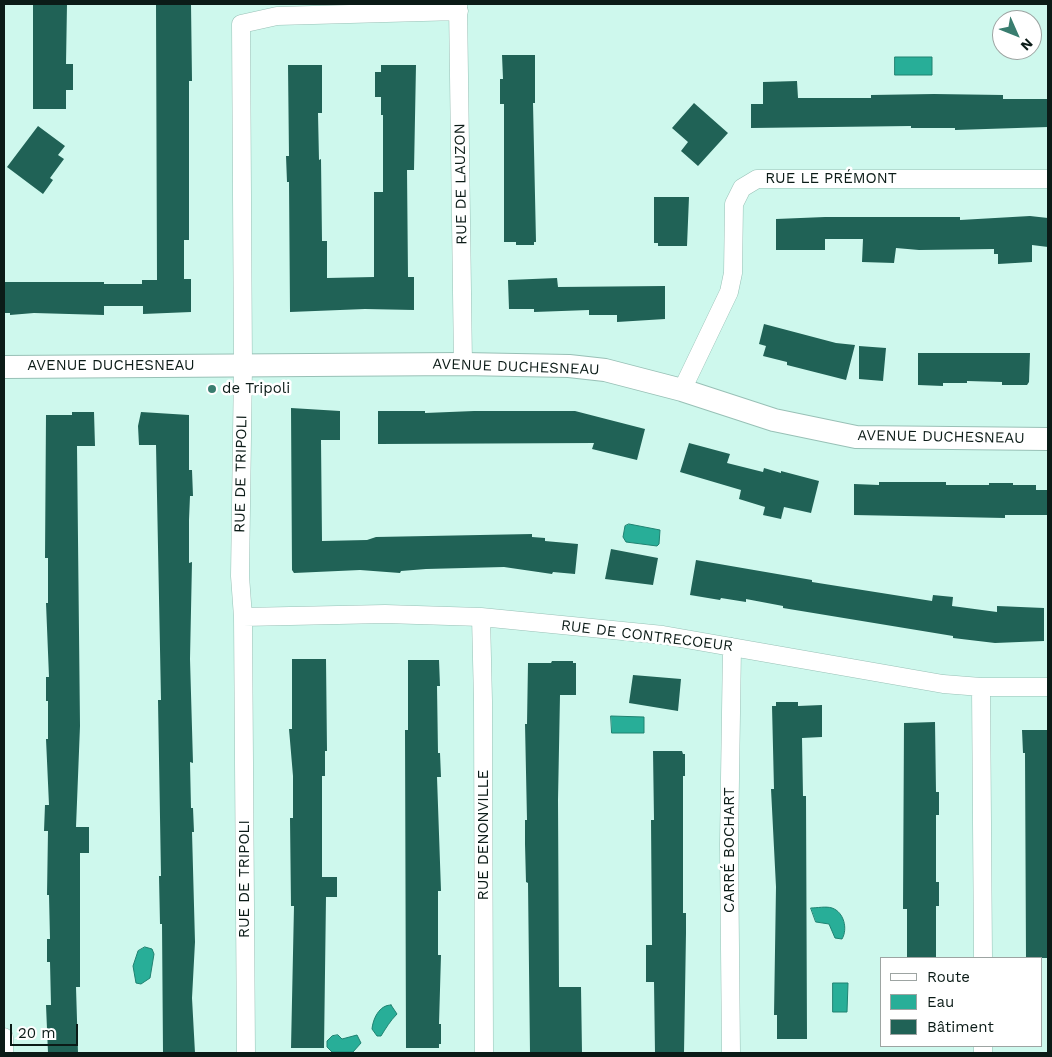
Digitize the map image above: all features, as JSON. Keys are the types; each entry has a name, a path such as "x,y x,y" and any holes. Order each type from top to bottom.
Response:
{"street":[{"name":"RUE DE LAUZON","path":"458,7 464,364"},
{"name":"RUE DE TRIPOLI","path":"246,1053 243,617 240,576 243,366 241,24 277,16 458,7"},
{"name":"RUE LE PRÉMONT","path":"682,390 729,292 733,273 734,204 742,188 757,178 1048,179"},
{"name":"AVENUE DUCHESNEAU","path":"4,367 464,364 569,366 605,370 682,390 774,420 856,437 1048,439"},
{"name":"RUE DE CONTRECOEUR","path":"243,617 385,614 481,617 663,635 943,684 981,687 1048,687"},
{"name":"RUE DENONVILLE","path":"481,617 484,1053"},
{"name":"CARRÉ BOCHART","path":"731,1053 730,844 732,646"},
{"path":"981,687 983,957"},
{"path":"4,1036 4,1053"}],"water":[{"path":"895,57 932,57 932,75 895,75"},
{"path":"629,524 660,530 659,544 657,546 626,542 623,537 625,526"},
{"path":"611,716 644,717 644,733 612,733"},
{"path":"830,907 839,913 845,926 842,939 835,938 829,924 816,922 811,908"},
{"path":"145,947 152,949 154,954 150,978 141,984 136,983 133,966 138,951"},
{"path":"833,983 848,983 847,1012 833,1012"},
{"path":"391,1005 397,1014 381,1036 377,1036 372,1029 375,1017 383,1007"},
{"path":"338,1035 342,1039 357,1035 361,1043 353,1052 332,1052 327,1047 327,1041 332,1036"}],"building":[{"path":"33,4 67,4 66,64 73,64 73,90 66,90 66,109 33,109"},
{"path":"156,4 191,4 192,81 189,81 189,240 184,240 184,279 191,279 191,312 143,314 143,306 104,306 104,315 34,313 10,315 10,313 4,313 4,282 142,284 142,280 157,280"},
{"path":"502,55 535,55 535,103 533,103 536,242 534,242 534,245 516,245 516,242 504,242 504,104 500,104 500,79 503,79"},
{"path":"288,65 322,65 322,113 318,113 319,160 321,159 322,241 327,241 327,278 374,277 374,192 383,192 383,115 381,115 381,97 375,97 375,72 381,72 381,65 416,65 414,170 407,170 408,277 414,277 414,310 365,309 290,312 289,182 287,182 286,156 289,156"},
{"path":"797,81 798,98 871,98 871,95 934,94 1003,95 1003,99 1048,99 1048,127 955,130 955,128 911,128 911,126 751,128 751,104 763,104 763,82"},
{"path":"694,103 728,133 698,166 681,151 688,142 672,128"},
{"path":"38,126 65,146 58,155 64,159 50,178 53,180 43,194 7,167"},
{"path":"654,197 689,197 687,246 658,246 658,243 654,243"},
{"path":"1030,216 1048,218 1048,247 1032,245 1032,262 998,264 998,254 994,254 994,249 919,250 896,248 894,263 862,262 863,239 825,239 825,250 776,250 776,219 960,217 960,220"},
{"path":"557,278 558,287 665,286 665,319 617,322 617,315 589,315 589,310 534,312 534,309 509,309 508,280"},
{"path":"764,324 836,343 855,345 846,380 787,365 787,362 763,356 766,346 759,344"},
{"path":"859,346 886,348 883,381 859,379"},
{"path":"918,353 1030,353 1029,382 1027,385 1002,385 1002,382 967,381 967,383 943,383 943,386 918,385"},
{"path":"291,408 340,411 340,440 321,440 322,541 367,540 376,537 532,534 532,537 545,538 545,541 578,544 575,574 553,572 552,574 504,567 426,569 401,571 400,573 360,570 294,573 292,570"},
{"path":"378,411 425,411 425,413 575,411 645,429 637,460 592,449 594,443 378,444"},
{"path":"72,412 94,412 95,446 77,446 80,726 76,827 89,827 89,853 80,853 80,987 76,987 78,1053 48,1053 46,1005 51,1005 50,962 47,962 47,939 50,939 49,895 47,895 48,831 44,831 45,805 49,805 46,739 48,739 48,701 46,701 46,677 49,677 46,603 48,603 48,558 45,558 46,415 72,415"},
{"path":"141,412 189,415 189,470 192,470 193,496 190,496 189,563 192,562 190,659 193,763 190,762 191,808 193,808 194,832 192,832 195,942 192,998 195,1053 163,1053 158,700 161,700 156,445 139,445 138,426"},
{"path":"689,443 730,454 727,463 763,472 764,468 781,473 781,471 819,481 811,513 784,507 781,519 763,515 765,507 739,499 741,490 680,472"},
{"path":"879,482 946,482 946,485 1013,483 1013,485 1036,485 1036,490 1048,490 1048,515 1005,515 1005,518 854,515 854,484 879,485"},
{"path":"611,549 658,558 653,585 605,579"},
{"path":"696,560 812,580 812,582 932,601 933,595 953,597 952,606 997,612 997,606 1044,608 1044,641 995,643 953,638 953,636 783,608 783,606 746,599 746,602 690,595"},
{"path":"292,659 326,659 327,751 325,751 325,776 322,776 322,877 337,877 337,897 326,897 324,1048 291,1048 294,906 291,906 290,818 293,818 293,776 289,729 292,729"},
{"path":"408,660 439,660 440,686 437,686 438,753 440,753 441,777 437,777 441,891 438,891 438,955 441,955 439,1024 441,1024 441,1044 439,1044 439,1048 406,1048 405,730 408,730"},
{"path":"552,661 573,661 573,663 576,663 576,695 560,695 558,800 559,987 581,987 582,1053 530,1053 528,883 526,882 525,844 525,820 527,820 525,724 527,724 528,663 551,663"},
{"path":"633,675 681,679 678,711 629,703"},
{"path":"776,702 798,702 798,706 822,705 822,737 802,738 803,796 806,796 807,1039 777,1039 777,1015 774,1015 776,887 771,789 774,789 772,706 776,706"},
{"path":"935,722 936,792 939,792 939,815 936,815 936,882 939,882 939,906 936,906 936,957 907,957 907,909 903,909 904,723"},
{"path":"1022,730 1048,730 1048,958 1026,957 1025,753 1023,753"},
{"path":"653,751 682,751 685,754 685,776 683,776 683,913 686,913 684,1053 655,1053 654,982 646,982 646,945 652,945 651,820 654,820"}],"place":[{"name":"de Tripoli","path":"212,389"}]}
